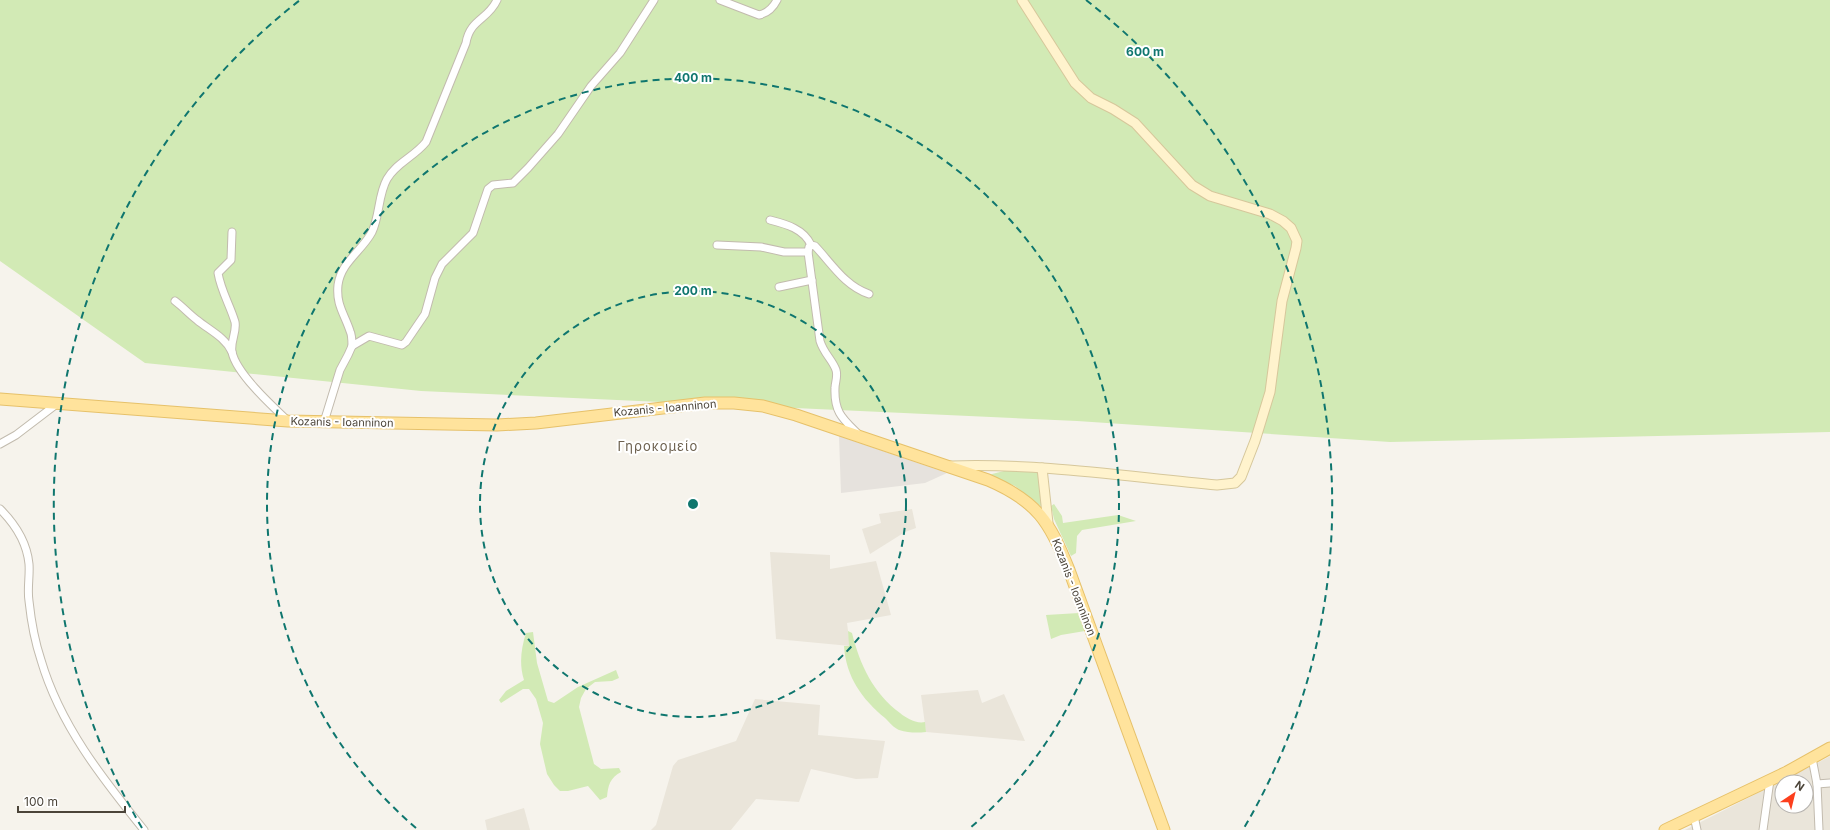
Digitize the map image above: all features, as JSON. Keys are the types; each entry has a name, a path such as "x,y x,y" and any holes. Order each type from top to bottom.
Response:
{"main road":[{"name":"Kozanis - Ioanninon","path":"0,399 59,402 288,421 497,425 536,423 588,415 720,402 753,405 780,410 988,480 1012,491 1029,503 1048,523 1056,538 1164,830"},
{"path":"1664,830 1770,780 1830,748"}],"street":[{"path":"324,422 340,370 352,346 351,332 340,310 338,301 338,285 341,272 365,244 372,232 376,222 383,187 387,179 395,168 419,151 426,142 466,44 468,33 475,22 490,12 497,0"},
{"path":"352,346 369,336 402,345 406,342 425,314 435,278 442,264 473,233 488,190 493,185 513,183 558,134 591,86 620,53 654,0"},
{"path":"720,0 759,15 766,13 774,6 777,0"},
{"path":"945,466 983,465 1042,468 1218,485 1232,484 1238,481 1257,435 1270,392 1282,301 1296,248 1297,241 1291,228 1283,221 1270,214 1223,200 1201,191 1192,184 1135,123 1083,92 1075,83 1022,0"},
{"path":"770,220 792,227 806,236 809,248 820,341 825,354 832,361 837,374 835,387 836,408 862,438"},
{"path":"232,232 231,260 218,273 220,287 236,328 233,338 232,352"},
{"path":"717,244 761,247 784,252 815,246 833,268 848,282 860,291 869,294"},
{"path":"779,287 812,280"},
{"path":"175,301 225,340 237,363 252,385 288,421"},
{"path":"0,444 16,435 59,402"},
{"path":"1042,468 1048,523"},
{"path":"0,509 20,535 25,550 28,563 29,600 40,659 56,699 81,746 117,797 144,830"},
{"path":"1812,758 1817,784 1819,830"},
{"path":"1763,830 1770,780"},
{"path":"1817,784 1830,783"},
{"path":"1694,816 1697,830"}],"shaded area":[{"path":"839,436 947,473 925,483 841,493"},
{"path":"912,509 916,528 905,532 870,554 862,529 881,523 879,514"},
{"path":"770,552 830,555 830,569 876,561 891,615 847,623 850,646 776,639"},
{"path":"978,690 982,703 1004,694 1025,741 926,732 921,695"},
{"path":"755,699 820,705 818,735 885,741 878,778 856,779 811,769 799,802 756,799 731,830 651,830 656,825 673,766 678,760 736,741"},
{"path":"1830,756 1830,830 1685,830 1774,785 1774,814 1814,814 1814,774 1795,774"},
{"path":"524,808 530,830 487,830 485,820"}],"green space":[{"path":"0,0 1830,0 1830,432 1390,442 1077,421 421,391 145,363 0,261"},
{"path":"1012,469 1039,471 1042,507 1015,486 988,475"},
{"path":"1054,504 1062,516 1063,523 1118,515 1136,521 1082,530 1077,536 1076,553 1071,556 1054,519 1051,506"},
{"path":"1079,613 1085,631 1061,635 1051,639 1046,615"},
{"path":"848,631 852,633 859,656 869,678 882,697 908,719 925,722 926,732 916,733 897,729 862,695 852,677 845,657 844,646 849,646"},
{"path":"533,632 537,663 548,701 554,703 578,687 616,670 619,678 612,681 595,682 586,689 581,698 579,707 594,764 601,769 619,768 621,772 610,782 607,797 600,800 588,786 568,791 560,791 554,785 547,774 540,744 543,723 536,699 529,689 523,689 501,703 499,700 506,691 524,680 521,662 523,645 526,633"}],"district":[{"name":"Γηροκομείο","path":"658,446"}]}
